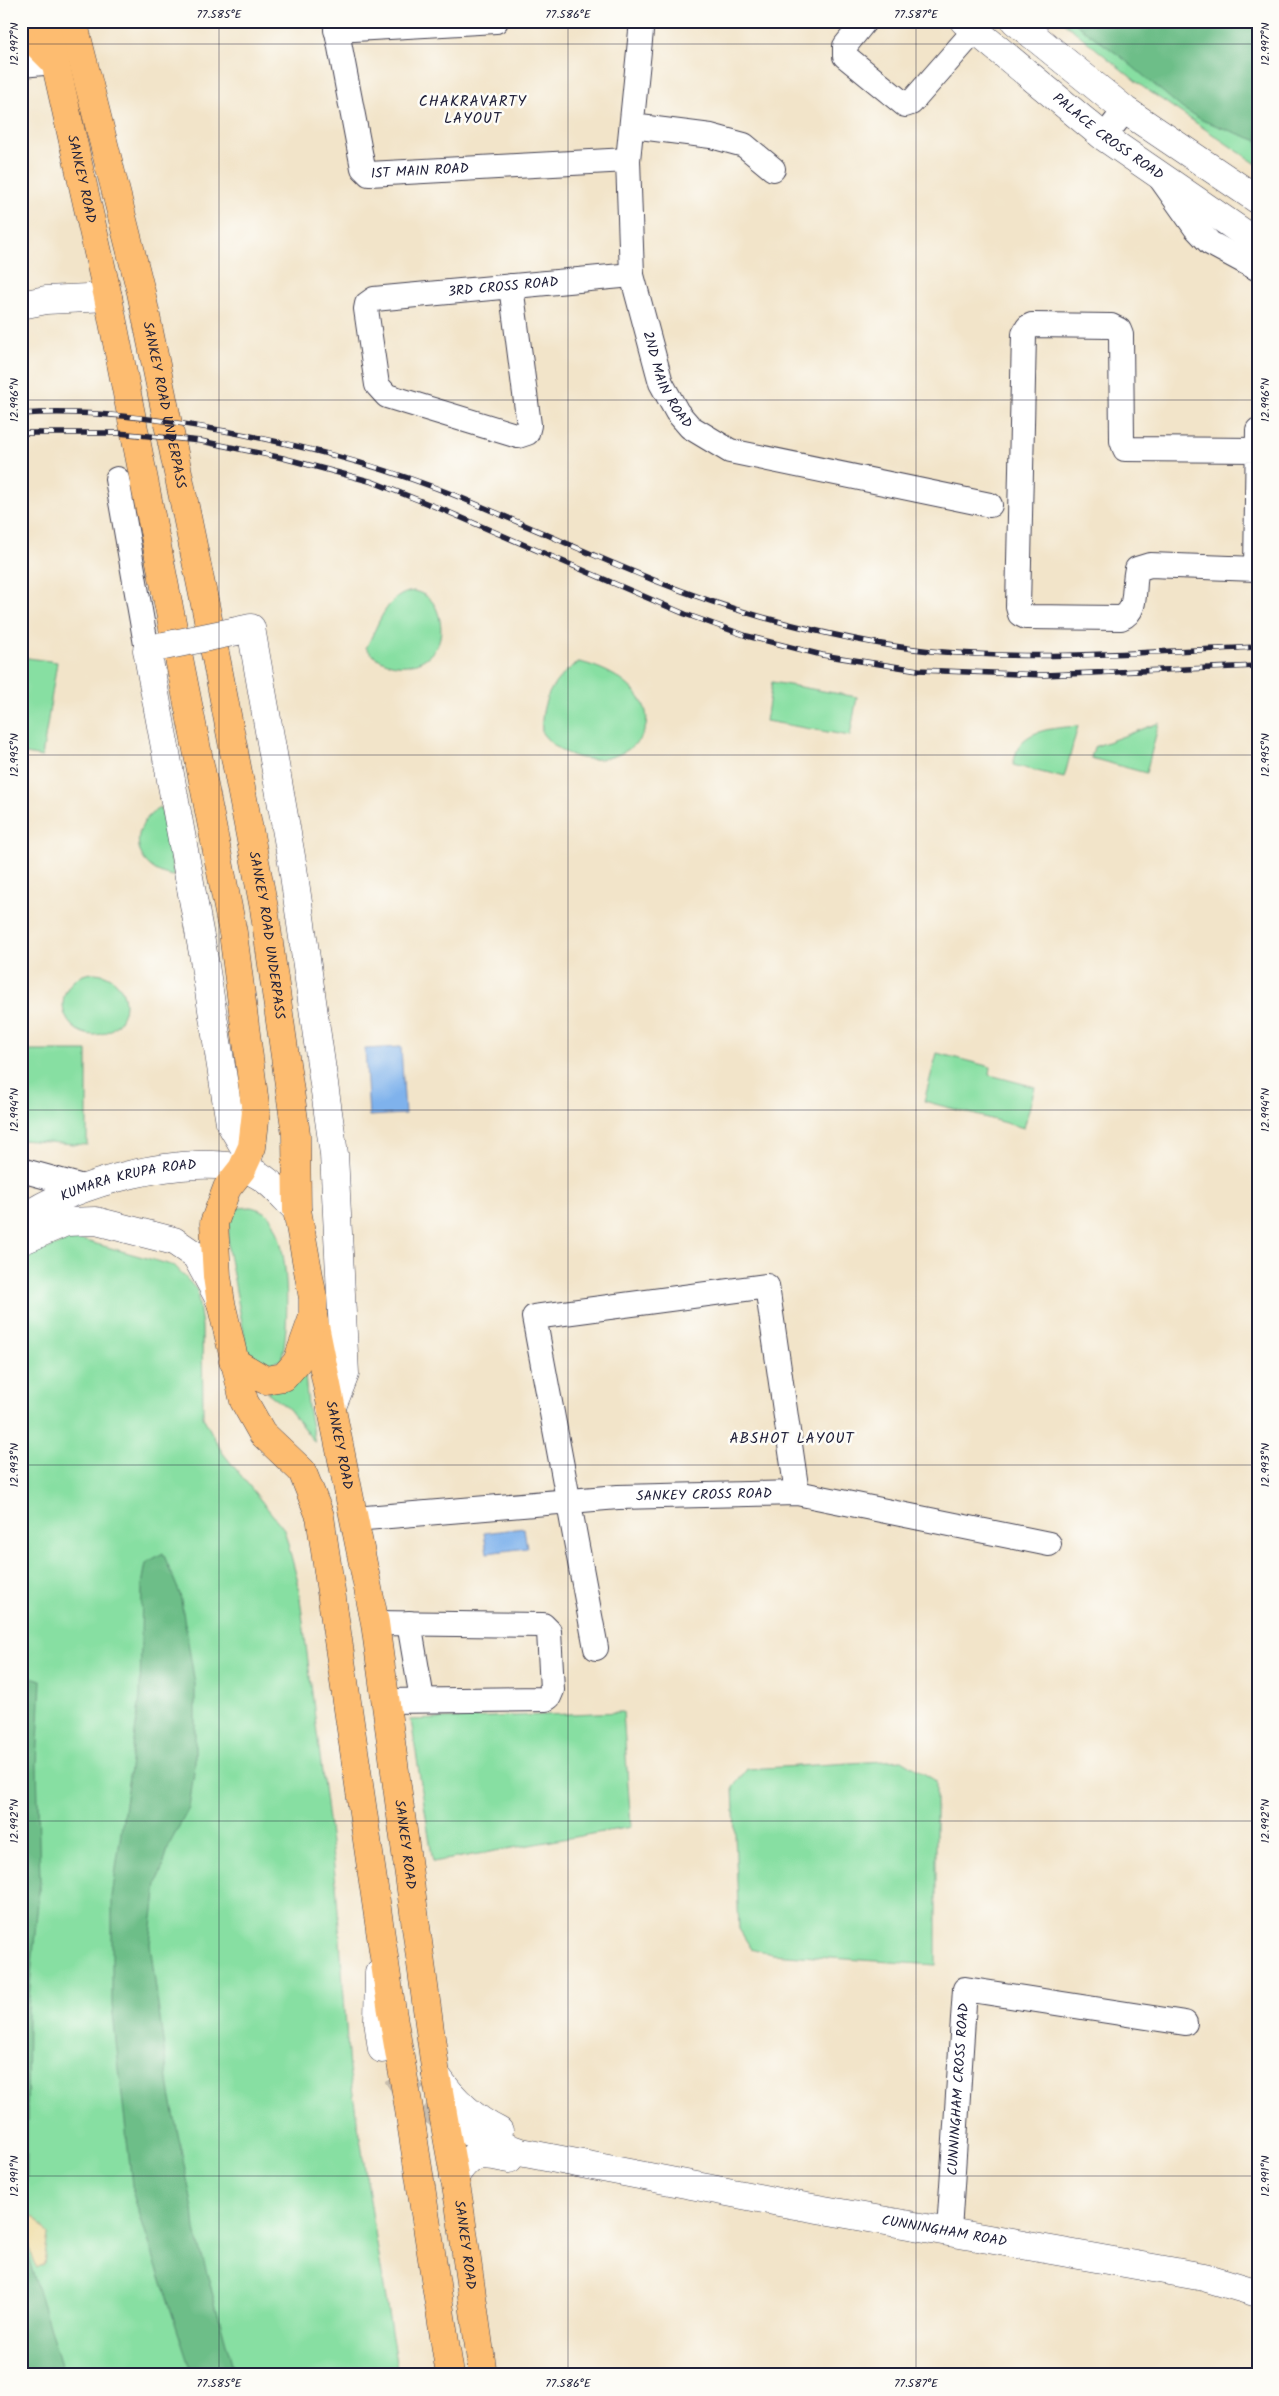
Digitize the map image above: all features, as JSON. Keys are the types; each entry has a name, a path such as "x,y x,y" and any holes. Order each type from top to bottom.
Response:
{"main road":[{"path":"22,21 24,31 54,62"},
{"name":"SANKEY ROAD","path":"46,21 108,297"},
{"name":"SANKEY ROAD UNDERPASS","path":"78,27 141,292 217,663 265,918 296,1134 297,1210"},
{"path":"108,297 233,933 256,1112 252,1147 245,1162 227,1188 214,1223 217,1276 221,1303 233,1361 244,1401 262,1433 302,1471 320,1516 382,1946 450,2375"},
{"name":"SANKEY ROAD","path":"297,1210 313,1298 313,1316 375,1624 436,2075 454,2178 483,2375"},
{"name":"SANKEY ROAD","path":"233,1361 265,1380 284,1376 297,1362 313,1316"}],"street":[{"path":"335,26 496,21"},
{"name":"2ND MAIN ROAD","path":"642,21 628,160 632,275 661,383 677,412 690,426 708,440 730,451 990,505"},
{"path":"865,21 845,46 845,56 905,105 911,103 970,26"},
{"path":"1015,21 1125,110 1258,200"},
{"name":"1ST MAIN ROAD","path":"335,26 363,168 369,174 628,160"},
{"name":"PALACE CROSS ROAD","path":"970,26 1104,137 1258,243"},
{"path":"21,65 54,62"},
{"path":"1104,137 1125,110"},
{"path":"632,126 710,136 744,146 773,169"},
{"path":"1155,172 1195,227 1210,243 1258,269"},
{"name":"3RD CROSS ROAD","path":"511,286 529,425 529,430 524,435 518,436 387,396 380,391 377,385 366,309 367,304 374,299 511,286 632,275"},
{"path":"21,304 46,300 108,297"},
{"path":"1258,430 1258,450 1256,569 1142,566 1137,569 1135,575 1130,612 1121,618 1026,617 1020,614 1018,607 1024,334 1028,327 1032,325 1110,326 1118,330 1121,335 1122,441 1125,449 1258,450"},
{"path":"117,479 156,648 230,1123 245,1162 297,1210"},
{"path":"156,648 251,628 293,868 334,1154 345,1374 332,1409"},
{"name":"KUMARA KRUPA ROAD","path":"21,1220 53,1200 129,1174 194,1165 245,1162"},
{"path":"21,1170 87,1188"},
{"path":"21,1241 66,1222 96,1221 174,1241 196,1256 221,1303"},
{"path":"596,1648 534,1316 767,1286 797,1493"},
{"name":"SANKEY CROSS ROAD","path":"354,1519 568,1501 797,1493 1049,1544"},
{"path":"375,1624 543,1625 549,1631 552,1690 549,1697 386,1701"},
{"path":"409,1624 422,1699"},
{"path":"382,1946 378,2021 382,2049"},
{"name":"CUNNINGHAM CROSS ROAD","path":"949,2231 965,1989 1185,2023"},
{"path":"436,2075 446,2090 474,2115 510,2136 531,2143 622,2162 678,2181"},
{"name":"CUNNINGHAM ROAD","path":"465,2130 480,2138 520,2152 784,2203 1204,2277 1258,2293"},
{"path":"454,2178 468,2160 482,2154 620,2180 678,2181"}],"green space":[{"path":"1062,21 1258,21 1258,165 1143,87"},
{"path":"1072,21 1258,21 1258,141 1204,121 1183,109 1120,56"},
{"path":"414,591 427,597 437,611 441,632 437,646 429,656 418,662 405,665 391,664 378,658 366,648 384,612 396,598 404,593"},
{"path":"21,657 57,662 42,757 21,753"},
{"path":"580,662 602,669 621,680 633,690 645,709 646,726 638,741 623,752 604,759 583,758 561,750 542,733 543,711 550,692 562,675"},
{"path":"772,682 857,697 850,736 766,721"},
{"path":"1159,723 1146,773 1091,758 1094,747"},
{"path":"1078,726 1064,778 1013,765 1019,746 1024,740 1038,732 1054,728"},
{"path":"161,807 174,876 160,872 150,866 143,857 139,847 139,836 142,826"},
{"path":"94,973 111,978 116,982 120,987 125,1004 120,1021 116,1026 111,1030 94,1035 77,1030 72,1026 68,1021 63,1004 68,987 72,982 77,978"},
{"path":"21,1051 87,1051 87,1145 21,1140"},
{"path":"937,1053 991,1067 990,1075 1035,1087 1024,1128 924,1101"},
{"path":"251,1207 265,1212 274,1223 280,1239 284,1260 287,1306 284,1346 281,1360 265,1365 251,1358 246,1344 228,1248 229,1222 238,1208"},
{"path":"75,1238 175,1266 197,1290 202,1326 203,1417 222,1452 284,1529 298,1582 336,1883 349,2069 398,2375 21,2375 21,1262 33,1254"},
{"path":"305,1375 308,1407 315,1443 289,1409 267,1392 291,1385"},
{"path":"163,1553 180,1594 195,1684 195,1765 189,1808 170,1843 157,1884 150,1944 170,2094 193,2209 195,2230 235,2375 192,2375 133,2194 112,2005 112,1897 140,1697 142,1585 146,1563"},
{"path":"21,1674 41,1680 37,1765 40,1880 28,2009 26,2250 64,2375 21,2375"},
{"path":"623,1712 631,1827 433,1862 411,1720"},
{"path":"902,1760 936,1781 936,1965 771,1954 751,1948 739,1929 733,1787 747,1769"}],"sand":[{"path":"30,2215 35,2218 48,2234 44,2264 37,2268 30,2249"}],"water":[{"path":"401,1047 405,1114 369,1116 365,1049"},
{"path":"524,1528 527,1548 487,1553 484,1533"}],"tunnel":[{"path":"397,2075 417,2098 433,2111 459,2127"}],"railway":[{"path":"21,414 98,414 149,419 255,437 314,450 373,466 459,497 684,592 762,617 867,642 931,651 1013,655 1094,655 1258,647"},
{"path":"21,433 118,433 201,441 283,458 373,482 446,511 685,614 747,636 822,655 918,670 1044,675 1258,666"}],"district":[{"name":"CHAKRAVARTY LAYOUT","path":"473,110"},
{"name":"ABSHOT LAYOUT","path":"792,1439"}]}
